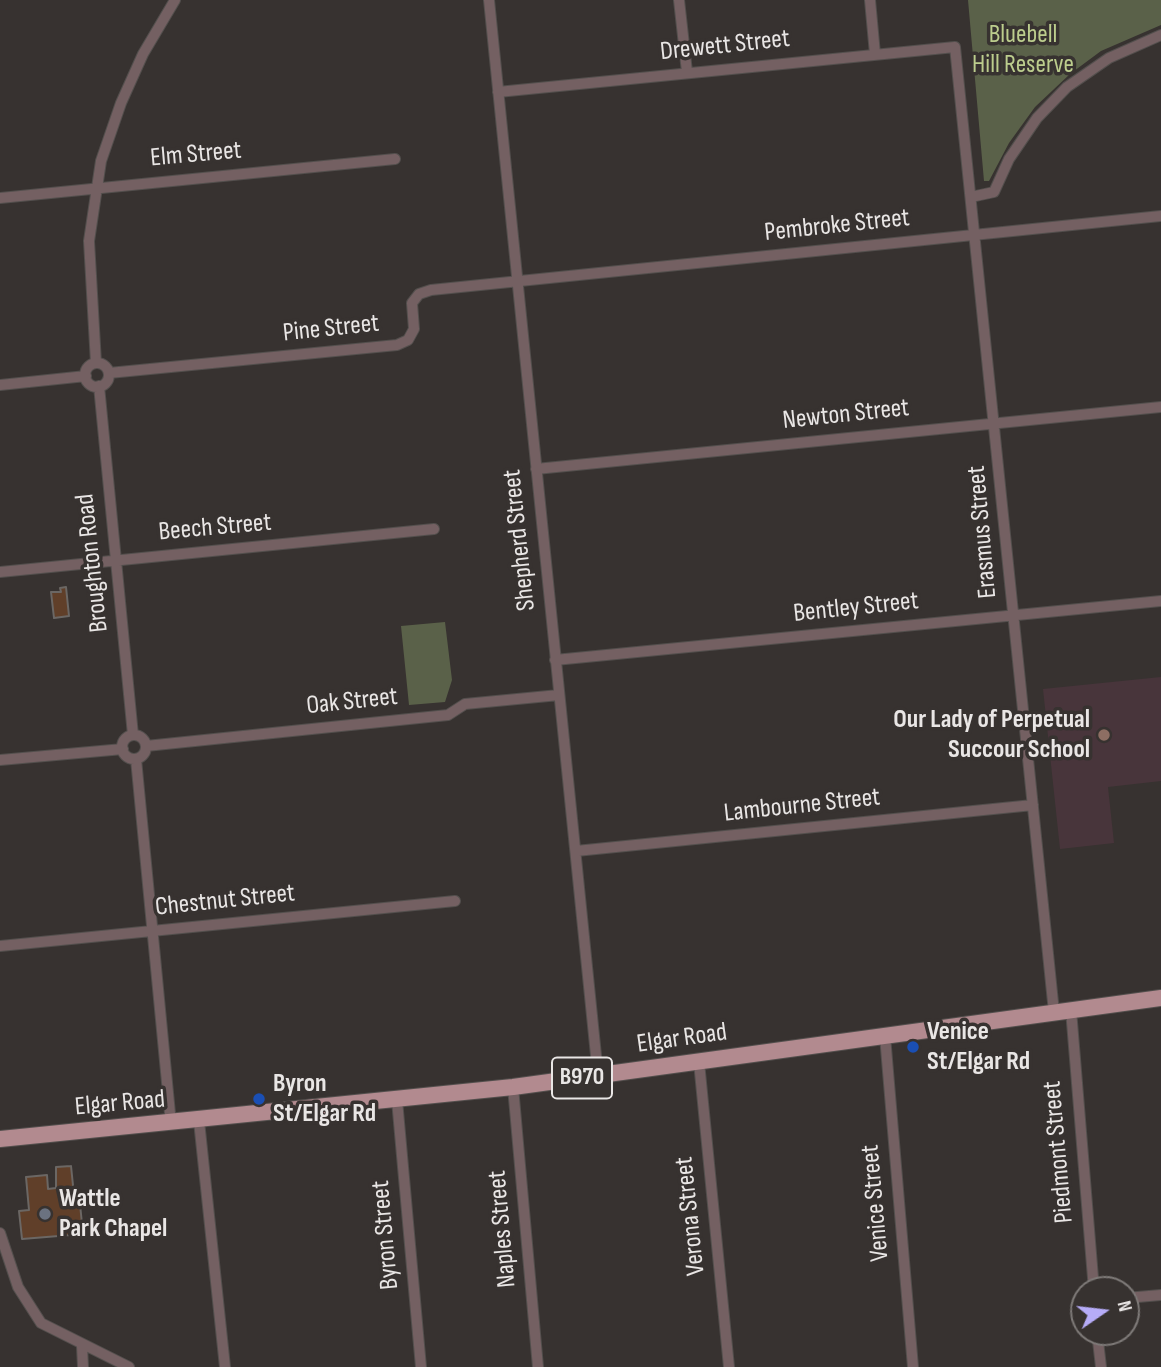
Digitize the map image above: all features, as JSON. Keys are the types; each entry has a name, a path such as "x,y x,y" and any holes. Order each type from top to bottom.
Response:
{"main road":[{"name":"Elgar Road","path":"0,1139 171,1124 513,1087 1161,998"}],"street":[{"path":"96,363 89,240 101,161 121,103 143,54 175,0"},
{"name":"Shepherd Street","path":"489,0 598,1075"},
{"path":"679,0 687,72"},
{"path":"870,0 875,54"},
{"path":"971,197 994,192 1009,159 1037,118 1067,87 1109,58 1161,35"},
{"name":"Drewett Street","path":"498,92 956,47"},
{"name":"Erasmus Street","path":"956,47 1033,805 1063,1011"},
{"name":"Elm Street","path":"0,198 396,159"},
{"name":"Pembroke Street","path":"517,282 1161,216"},
{"name":"Pine Street","path":"109,373 397,345 408,340 414,329 412,303 419,294 431,290 517,282"},
{"path":"96,363 104,365 109,373 106,384 99,386 92,385 86,376 89,366 96,363"},
{"path":"0,385 86,376"},
{"name":"Broughton Road","path":"99,386 133,735"},
{"name":"Newton Street","path":"536,470 1161,407"},
{"name":"Beech Street","path":"0,572 434,529"},
{"name":"Bentley Street","path":"555,660 1161,601"},
{"name":"Oak Street","path":"146,746 447,715 466,704 559,695"},
{"path":"133,735 141,737 146,746 142,756 136,759 125,755 123,748 124,741 133,735"},
{"path":"0,760 123,748"},
{"path":"136,759 171,1124"},
{"name":"Lambourne Street","path":"576,851 1033,805"},
{"name":"Chestnut Street","path":"0,946 455,901"},
{"name":"Piedmont Street","path":"1063,1011 1092,1276"},
{"name":"Venice Street","path":"884,1036 913,1367"},
{"name":"Verona Street","path":"699,1062 729,1367"},
{"name":"Naples Street","path":"513,1087 538,1367"},
{"name":"Byron Street","path":"397,1100 421,1367"},
{"path":"199,1121 225,1367"},
{"path":"0,1233 13,1276 29,1308 49,1329 129,1367"},
{"path":"1140,1297 1161,1295"},
{"path":"82,1346 83,1367"},
{"path":"1099,1346 1101,1367"}],"shaded area":[{"name":"Our Lady of Perpetual Succour School","path":"1161,677 1161,781 1108,787 1114,843 1060,849 1043,689"}],"green space":[{"name":"Bluebell Hill Reserve","path":"968,0 1161,0 1161,25 1101,51 1070,74 1035,107 1009,143 989,181 984,181"},
{"path":"445,622 452,680 445,702 409,705 401,626"}],"building":[{"path":"66,587 69,616 54,618 51,592 61,592 60,588"},
{"name":"Wattle Park Chapel","path":"71,1166 74,1195 79,1194 83,1234 22,1239 19,1211 29,1210 26,1177 47,1175 48,1189 56,1188 56,1167"}],"place":[{"name":"Our Lady of Perpetual Succour School","path":"1104,735"},
{"name":"Venice St/Elgar Rd","path":"913,1047"},
{"name":"Byron St/Elgar Rd","path":"259,1099"},
{"name":"Wattle Park Chapel","path":"45,1214"}]}
